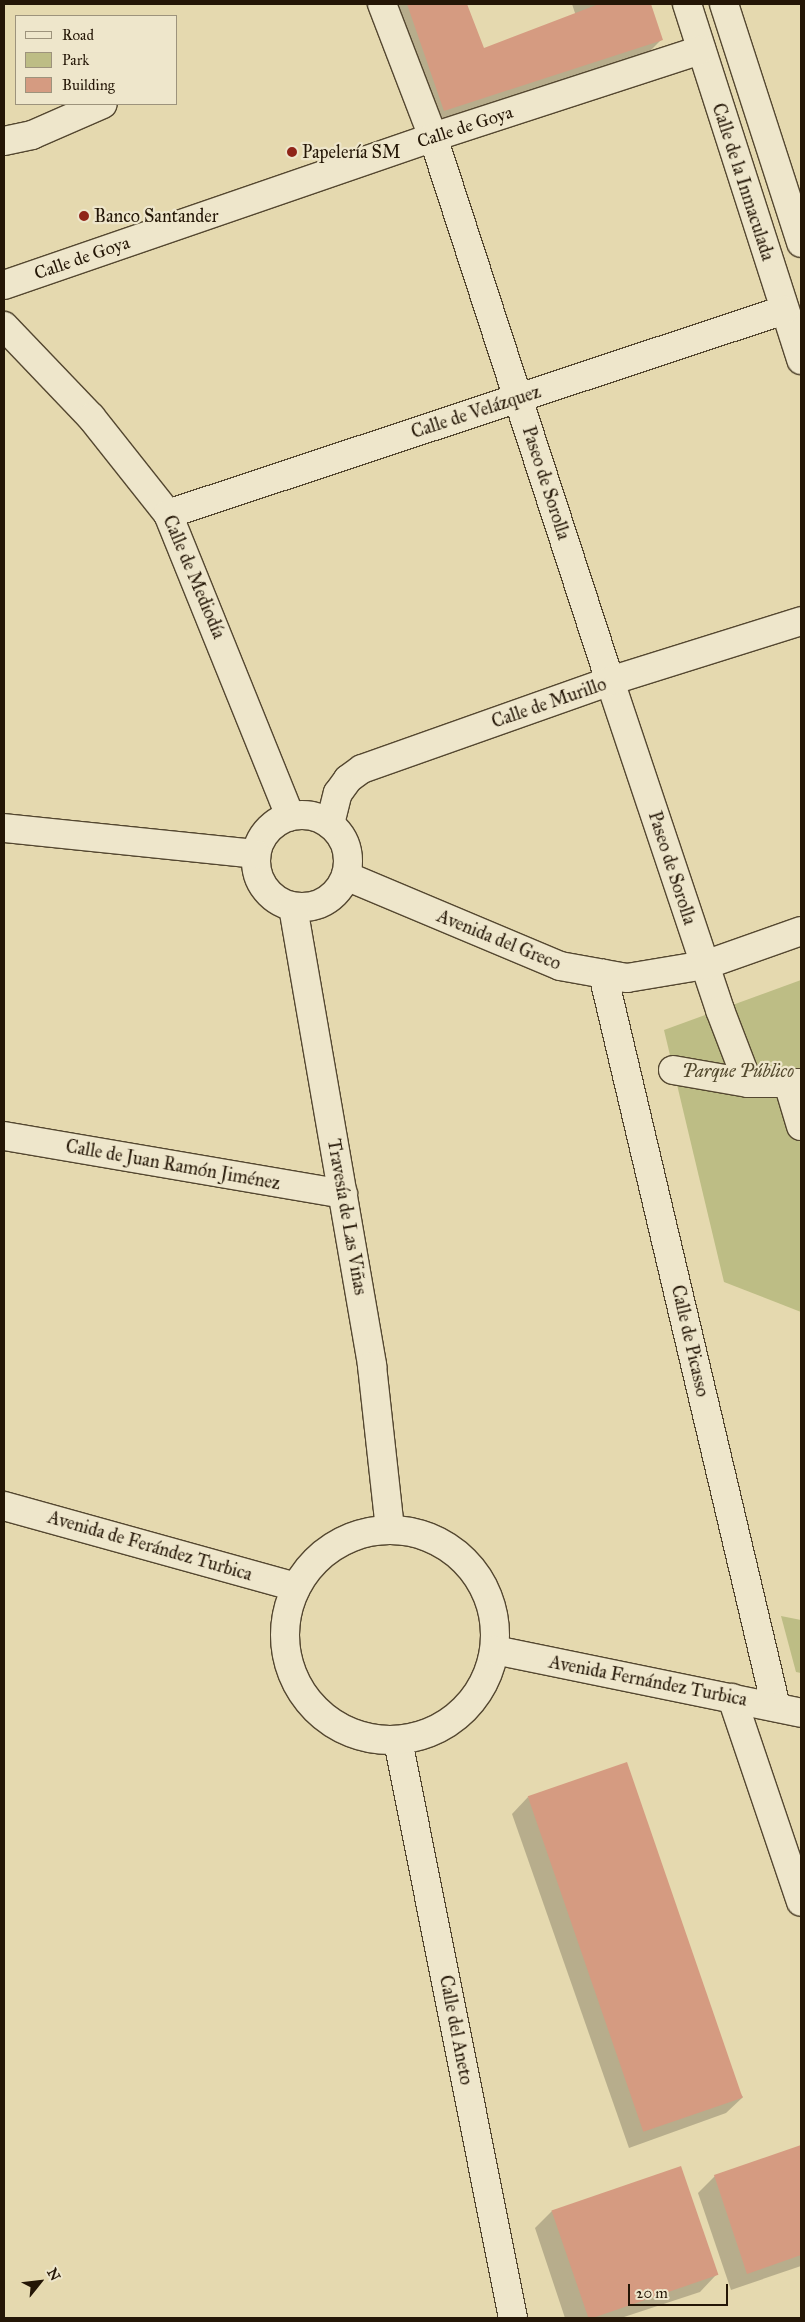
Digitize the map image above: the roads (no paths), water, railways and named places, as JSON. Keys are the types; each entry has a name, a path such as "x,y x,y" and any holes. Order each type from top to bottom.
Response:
{"street":[{"name":"Paseo de Sorolla","path":"382,4 433,137 704,965 748,1083"},
{"name":"Calle de la Inmaculada","path":"688,4 701,50 801,360"},
{"name":"Calle de la Inmaculada","path":"724,4 801,243"},
{"name":"Calle de Goya","path":"4,285 433,137 701,50"},
{"path":"4,141 32,135 101,105"},
{"name":"Calle de Velázquez","path":"168,514 784,310"},
{"name":"Calle de Mediodía","path":"4,326 91,417 168,514 290,816"},
{"name":"Calle de Murillo","path":"330,824 338,793 348,779 362,769 610,681 801,621"},
{"path":"304,815 330,824 347,848 346,876 340,888 320,904 293,907 274,898 260,882 256,854 268,830 290,816 304,815"},
{"path":"4,828 256,854"},
{"name":"Avenida del Greco","path":"346,876 560,966 627,978 704,965 801,931"},
{"name":"Travesía de Las Viñas","path":"293,907 372,1366 390,1529"},
{"name":"Calle de Picasso","path":"604,974 789,1710"},
{"path":"673,1070 748,1083 795,1083 801,1126"},
{"name":"Calle de Juan Ramón Jiménez","path":"4,1136 343,1194"},
{"name":"Avenida de Ferández Turbica","path":"4,1506 296,1587"},
{"path":"390,1529 426,1536 457,1553 480,1581 493,1614 495,1650 484,1684 462,1712 432,1732 398,1741 367,1738 337,1726 312,1706 295,1680 285,1649 286,1617 296,1587 313,1563 335,1545 362,1533 390,1529"},
{"name":"Avenida Fernández Turbica","path":"495,1650 789,1710"},
{"path":"732,1698 801,1902"},
{"name":"Calle del Aneto","path":"398,1741 513,2318"}],"place":[{"name":"Papelería SM","path":"292,152"},
{"name":"Banco Santander","path":"84,216"}],"park label":[{"name":"Parque Público","path":"738,1071"}]}
